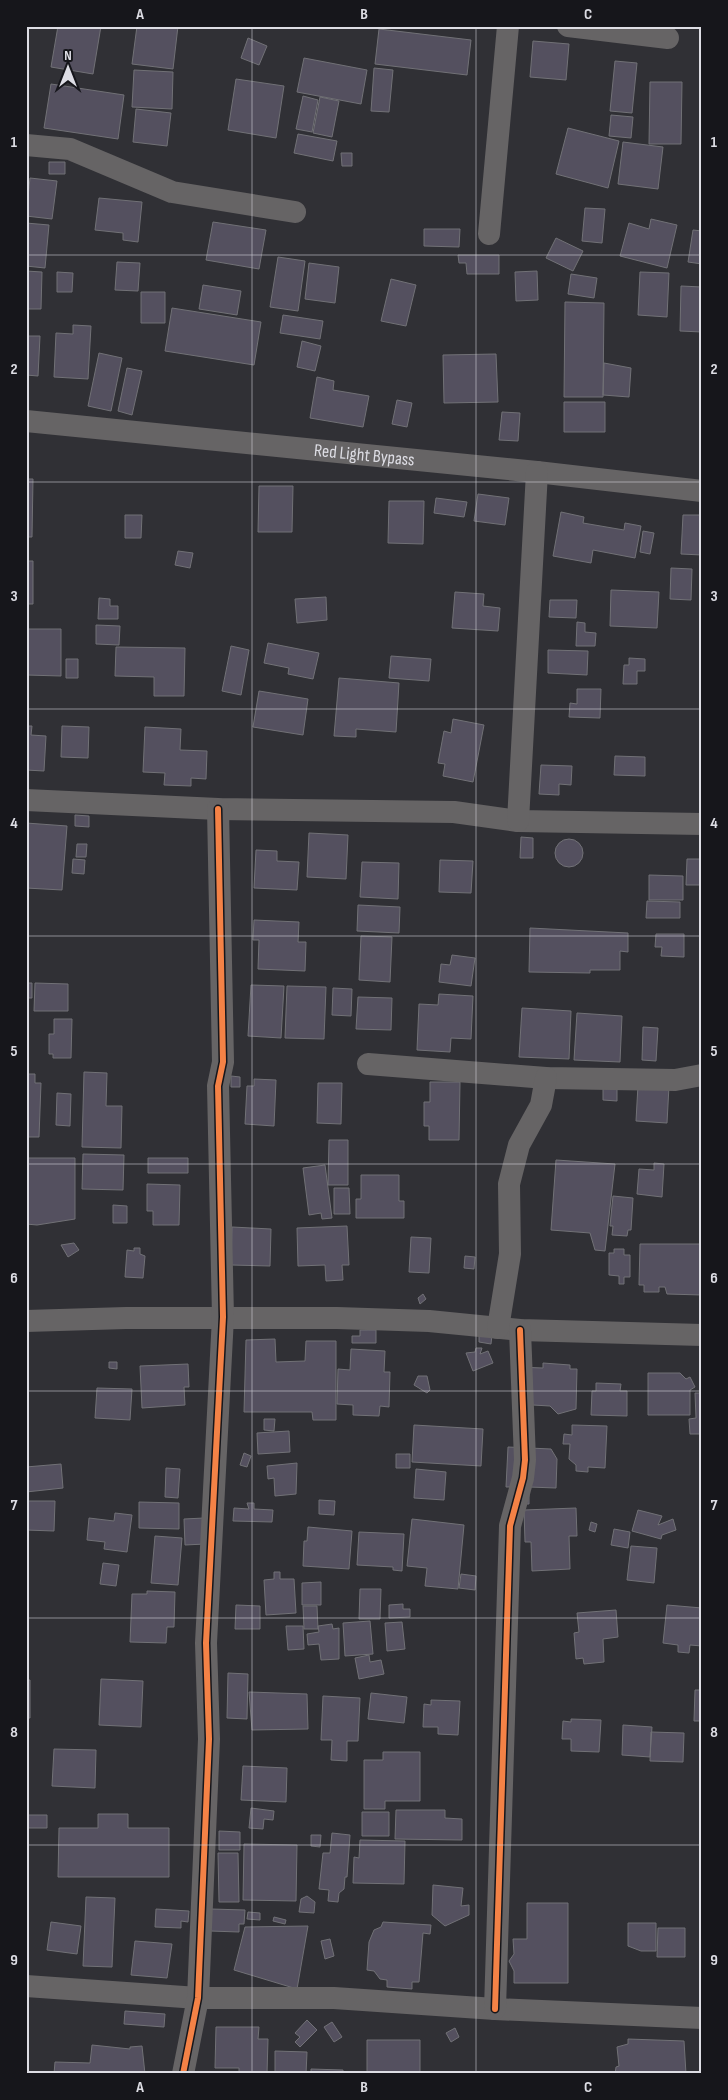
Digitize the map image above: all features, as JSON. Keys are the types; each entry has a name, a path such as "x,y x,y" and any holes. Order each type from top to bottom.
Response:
{"street":[{"path":"489,234 508,26"},
{"path":"568,26 668,38"},
{"path":"26,145 70,149 172,192 296,212"},
{"name":"Red Light Bypass","path":"26,421 537,472 702,491"},
{"path":"518,821 537,472"},
{"path":"26,800 218,809 454,812 518,821 702,824"},
{"path":"183,2074 198,1998 210,1739 206,1644 223,1317 218,1086 223,1062 218,809"},
{"path":"368,1064 546,1078 675,1080 702,1076"},
{"path":"494,2009 510,1526 523,1478 525,1460 509,1329 509,1184 519,1145 541,1105 546,1078"},
{"path":"26,1321 223,1317 337,1318 428,1321 509,1329 702,1335"},
{"path":"26,1986 198,1998 334,1998 494,2009 702,2018"}],"building":[{"path":"58,26 101,26 93,74 51,67"},
{"path":"137,26 178,26 173,69 132,64"},
{"path":"379,29 471,40 467,75 375,64"},
{"path":"248,38 267,46 259,65 241,58"},
{"path":"533,41 569,44 566,80 530,77"},
{"path":"304,58 367,70 361,104 297,92"},
{"path":"615,61 637,63 632,113 610,111"},
{"path":"374,68 393,70 389,112 371,111"},
{"path":"134,70 173,72 172,109 132,107"},
{"path":"236,79 284,86 276,138 228,130"},
{"path":"650,82 682,82 681,144 649,144"},
{"path":"51,84 124,95 118,139 44,128"},
{"path":"303,96 318,100 312,132 296,129"},
{"path":"320,97 339,101 332,137 313,133"},
{"path":"136,109 171,113 167,146 133,142"},
{"path":"611,115 633,117 631,138 609,136"},
{"path":"568,128 619,141 608,188 556,174"},
{"path":"298,134 337,141 333,161 294,153"},
{"path":"623,142 663,147 658,189 618,184"},
{"path":"341,153 352,153 352,166 342,166"},
{"path":"49,162 65,162 65,174 49,174"},
{"path":"30,178 57,181 52,219 26,216"},
{"path":"99,198 142,202 138,242 123,240 123,233 95,230"},
{"path":"585,208 605,209 602,243 582,241"},
{"path":"651,219 677,225 667,268 620,256 629,223 649,229"},
{"path":"213,222 266,230 259,269 206,260"},
{"path":"26,223 49,225 45,268 26,266"},
{"path":"424,229 460,229 459,247 424,246"},
{"path":"693,230 702,231 702,264 688,262"},
{"path":"556,238 583,251 573,271 546,258"},
{"path":"458,255 499,255 499,274 467,274 466,263 459,263"},
{"path":"278,257 305,261 298,311 270,307"},
{"path":"117,262 140,263 138,291 115,290"},
{"path":"309,263 339,267 335,303 305,299"},
{"path":"26,271 42,272 41,309 26,309"},
{"path":"537,271 538,300 516,301 515,272"},
{"path":"57,272 73,273 72,292 57,292"},
{"path":"640,272 669,273 667,317 638,315"},
{"path":"571,274 597,278 594,298 568,294"},
{"path":"391,279 416,285 406,326 381,321"},
{"path":"203,285 241,291 237,315 199,309"},
{"path":"681,286 702,287 702,332 680,331"},
{"path":"141,292 165,292 165,323 141,323"},
{"path":"565,302 604,303 603,397 564,397"},
{"path":"172,308 261,322 254,365 165,351"},
{"path":"283,315 323,321 320,339 280,333"},
{"path":"73,325 91,326 88,379 54,377 56,333 73,334"},
{"path":"26,336 40,336 38,376 26,375"},
{"path":"302,341 321,346 315,371 297,367"},
{"path":"99,353 122,358 111,411 88,406"},
{"path":"496,354 498,402 444,403 443,355"},
{"path":"604,363 631,368 629,397 603,395"},
{"path":"127,368 142,371 132,415 118,411"},
{"path":"317,377 334,381 333,390 369,396 363,427 310,418"},
{"path":"397,400 412,403 407,427 392,424"},
{"path":"564,402 605,402 605,432 564,432"},
{"path":"502,412 520,413 518,441 499,440"},
{"path":"26,479 33,479 32,537 26,537"},
{"path":"259,486 293,486 292,532 258,532"},
{"path":"478,494 509,498 505,525 474,521"},
{"path":"436,498 467,502 464,517 434,513"},
{"path":"389,501 424,501 423,544 388,543"},
{"path":"561,512 584,517 583,523 624,530 625,523 641,526 635,558 593,550 591,563 553,556"},
{"path":"125,515 142,515 141,538 125,538"},
{"path":"683,515 702,515 702,555 681,554"},
{"path":"643,531 654,533 650,554 640,552"},
{"path":"178,551 193,553 190,568 175,565"},
{"path":"26,561 33,561 33,604 26,604"},
{"path":"671,568 692,569 691,600 670,599"},
{"path":"611,590 659,592 657,628 610,626"},
{"path":"455,592 484,594 483,606 500,608 498,631 452,628"},
{"path":"326,597 327,620 297,623 295,599"},
{"path":"99,598 110,599 110,606 118,606 118,619 98,619"},
{"path":"550,600 577,600 576,618 549,617"},
{"path":"577,622 585,623 585,632 596,633 595,646 576,646"},
{"path":"96,625 120,626 119,645 96,644"},
{"path":"26,629 61,629 61,676 26,675"},
{"path":"268,643 319,653 313,679 288,674 289,668 264,663"},
{"path":"231,646 249,650 241,695 222,691"},
{"path":"116,647 185,648 184,696 154,696 154,677 115,676"},
{"path":"548,650 588,651 587,675 548,673"},
{"path":"391,656 431,659 429,681 389,678"},
{"path":"629,658 645,659 645,671 637,671 637,684 623,684 624,665 629,665"},
{"path":"66,659 78,659 78,678 66,678"},
{"path":"339,678 399,683 396,732 356,729 356,737 334,736"},
{"path":"577,689 601,689 600,718 569,717 570,703 577,704"},
{"path":"259,691 308,699 303,735 253,727"},
{"path":"453,719 484,725 473,782 443,776 445,764 438,763 444,731 451,733"},
{"path":"26,726 32,726 31,735 46,736 44,771 26,770"},
{"path":"62,726 89,727 88,758 61,757"},
{"path":"145,727 181,729 180,750 207,751 206,779 191,778 191,786 164,785 165,773 143,772"},
{"path":"615,756 645,757 645,776 614,775"},
{"path":"541,765 572,766 571,785 559,784 559,795 539,794"},
{"path":"75,815 89,816 89,827 75,826"},
{"path":"26,823 67,826 62,890 26,888"},
{"path":"309,833 348,835 346,879 307,877"},
{"path":"521,837 533,838 533,858 520,858"},
{"path":"569,839 579,843 583,853 579,863 569,867 559,863 555,853 559,843"},
{"path":"77,844 87,844 86,857 76,857"},
{"path":"256,850 277,851 277,861 299,862 297,890 254,888"},
{"path":"73,859 85,860 84,874 72,873"},
{"path":"687,859 702,859 702,885 686,885"},
{"path":"440,860 473,861 471,893 439,892"},
{"path":"362,862 399,863 398,899 360,897"},
{"path":"649,875 683,876 683,900 649,900"},
{"path":"647,901 680,902 680,918 646,918"},
{"path":"358,905 400,907 399,933 357,931"},
{"path":"254,920 299,922 298,942 306,942 305,971 258,969 259,940 253,940"},
{"path":"530,928 628,933 628,952 620,951 620,970 590,970 590,973 529,972"},
{"path":"656,934 684,934 684,957 661,956 662,947 655,947"},
{"path":"361,936 392,937 390,982 359,980"},
{"path":"452,955 475,958 471,986 439,982 441,964 450,965"},
{"path":"26,983 32,983 32,998 27,998 26,1026"},
{"path":"35,983 68,984 68,1011 34,1011"},
{"path":"251,985 284,986 281,1038 248,1036"},
{"path":"287,986 326,987 324,1039 285,1038"},
{"path":"333,988 352,989 351,1016 332,1015"},
{"path":"439,994 473,996 471,1039 451,1038 450,1052 417,1050 419,1004 438,1005"},
{"path":"358,997 392,998 391,1030 356,1029"},
{"path":"522,1008 571,1011 569,1059 519,1057"},
{"path":"577,1013 622,1016 620,1062 574,1060"},
{"path":"54,1019 72,1019 71,1058 53,1058 53,1054 49,1054 49,1034 54,1034"},
{"path":"643,1027 658,1028 656,1061 642,1060"},
{"path":"84,1072 107,1073 106,1106 122,1106 121,1148 82,1147"},
{"path":"26,1074 35,1074 35,1083 41,1083 39,1137 26,1137"},
{"path":"231,1076 240,1077 240,1087 231,1087"},
{"path":"254,1079 276,1080 274,1126 245,1124 247,1086 254,1086"},
{"path":"430,1082 460,1082 459,1140 429,1140 429,1126 424,1126 424,1102 430,1102"},
{"path":"318,1083 342,1083 341,1124 317,1123"},
{"path":"638,1085 669,1086 667,1123 636,1121"},
{"path":"603,1088 617,1088 617,1101 603,1100"},
{"path":"57,1093 71,1094 70,1126 56,1125"},
{"path":"329,1140 348,1140 348,1185 328,1185"},
{"path":"83,1154 124,1155 123,1190 82,1189"},
{"path":"26,1158 75,1158 75,1219 37,1225 26,1224"},
{"path":"148,1158 188,1158 188,1173 148,1173"},
{"path":"556,1160 615,1164 605,1251 595,1250 590,1233 551,1230"},
{"path":"654,1163 664,1164 662,1197 637,1194 639,1169 654,1170"},
{"path":"325,1165 332,1218 322,1219 321,1213 309,1215 303,1168"},
{"path":"361,1175 399,1175 399,1201 404,1201 404,1218 356,1218 356,1199 361,1199"},
{"path":"147,1184 180,1185 179,1225 153,1225 153,1211 147,1211"},
{"path":"334,1188 349,1188 350,1214 334,1214"},
{"path":"613,1196 633,1198 631,1230 628,1230 627,1236 612,1235 613,1226 610,1226"},
{"path":"113,1205 127,1206 127,1223 113,1223"},
{"path":"347,1226 349,1265 342,1265 343,1280 326,1281 325,1265 298,1266 297,1228"},
{"path":"232,1227 271,1229 270,1266 231,1265"},
{"path":"411,1237 431,1238 429,1273 409,1272"},
{"path":"74,1243 79,1250 68,1257 61,1245"},
{"path":"640,1244 702,1244 702,1295 667,1294 665,1287 659,1287 659,1292 644,1292 644,1285 639,1285"},
{"path":"134,1248 140,1248 140,1254 145,1256 143,1278 125,1277 127,1250 134,1251"},
{"path":"614,1249 624,1249 624,1255 630,1255 630,1277 624,1277 624,1284 619,1284 619,1276 609,1275 609,1253 614,1253"},
{"path":"465,1256 475,1257 474,1269 464,1268"},
{"path":"423,1294 426,1299 420,1304 418,1298"},
{"path":"360,1330 376,1330 376,1343 352,1343 352,1336 360,1336"},
{"path":"479,1334 492,1335 491,1344 479,1342"},
{"path":"275,1339 276,1362 305,1361 306,1341 336,1341 336,1420 313,1420 312,1412 244,1412 246,1340"},
{"path":"476,1348 482,1348 480,1354 488,1351 493,1363 473,1371 466,1353 475,1352"},
{"path":"351,1349 385,1351 384,1372 390,1372 389,1407 380,1406 379,1416 353,1415 353,1405 337,1404 338,1369 350,1370"},
{"path":"109,1362 117,1362 117,1369 109,1368"},
{"path":"543,1363 570,1365 570,1369 577,1369 576,1409 558,1414 550,1406 515,1404 517,1367 543,1368"},
{"path":"188,1364 189,1387 184,1387 185,1405 142,1408 140,1366"},
{"path":"648,1373 680,1373 686,1379 690,1377 695,1387 690,1390 690,1415 648,1415"},
{"path":"418,1376 427,1376 430,1390 427,1393 414,1385"},
{"path":"596,1383 621,1384 620,1391 627,1391 627,1416 591,1415 592,1391 596,1391"},
{"path":"97,1388 132,1389 130,1420 95,1418"},
{"path":"695,1393 702,1393 702,1434 690,1434 689,1419 696,1418"},
{"path":"264,1419 275,1419 274,1431 264,1430"},
{"path":"414,1425 483,1429 481,1466 412,1462"},
{"path":"572,1425 607,1426 605,1468 588,1467 588,1472 576,1471 576,1465 569,1459 570,1444 563,1444 564,1434 572,1435"},
{"path":"289,1431 290,1452 258,1454 257,1433"},
{"path":"508,1447 551,1449 557,1459 556,1488 529,1487 529,1504 513,1504 513,1487 506,1487"},
{"path":"244,1453 251,1456 247,1467 240,1465"},
{"path":"396,1454 410,1454 410,1468 396,1468"},
{"path":"297,1463 296,1494 275,1496 274,1478 268,1479 267,1466"},
{"path":"61,1464 63,1488 26,1492 26,1467"},
{"path":"166,1468 180,1469 178,1498 165,1497"},
{"path":"416,1469 446,1472 444,1500 414,1498"},
{"path":"319,1500 335,1501 334,1515 319,1514"},
{"path":"26,1501 55,1501 54,1531 26,1530"},
{"path":"139,1502 179,1503 179,1529 139,1528"},
{"path":"247,1503 254,1503 254,1509 273,1510 272,1522 233,1521 234,1508 249,1509"},
{"path":"576,1508 577,1536 569,1536 570,1569 532,1571 531,1542 525,1542 524,1510"},
{"path":"638,1510 662,1516 658,1525 673,1519 676,1530 662,1535 661,1539 632,1531"},
{"path":"115,1513 132,1515 127,1552 104,1549 105,1542 87,1540 89,1518 114,1521"},
{"path":"204,1518 205,1544 185,1545 184,1519"},
{"path":"412,1519 464,1525 458,1589 425,1586 427,1568 407,1566"},
{"path":"591,1522 597,1524 595,1532 589,1530"},
{"path":"308,1527 352,1531 349,1569 303,1566 304,1541 307,1541"},
{"path":"614,1529 630,1532 628,1548 611,1545"},
{"path":"359,1532 404,1534 402,1571 393,1570 393,1567 357,1565"},
{"path":"155,1536 182,1538 178,1585 151,1583"},
{"path":"631,1546 657,1548 654,1583 627,1580"},
{"path":"103,1563 119,1565 116,1586 100,1584"},
{"path":"274,1572 280,1572 280,1579 294,1579 296,1613 266,1615 264,1580 274,1579"},
{"path":"461,1574 476,1576 475,1590 459,1588"},
{"path":"321,1582 321,1605 302,1605 302,1583"},
{"path":"360,1589 381,1589 380,1619 359,1619"},
{"path":"147,1591 175,1592 174,1627 167,1627 166,1643 130,1642 132,1594 147,1594"},
{"path":"403,1604 403,1609 410,1609 410,1617 389,1618 389,1605"},
{"path":"236,1605 260,1606 260,1629 235,1629"},
{"path":"667,1605 702,1608 702,1646 690,1645 689,1653 678,1652 678,1645 663,1643"},
{"path":"303,1606 317,1606 318,1629 304,1629"},
{"path":"616,1610 618,1637 603,1639 604,1662 584,1664 583,1658 576,1659 574,1633 579,1632 577,1613"},
{"path":"370,1621 373,1654 345,1656 343,1623"},
{"path":"402,1622 405,1649 387,1651 385,1623"},
{"path":"332,1624 333,1629 339,1628 339,1659 321,1660 319,1644 308,1645 307,1634 319,1632 318,1626"},
{"path":"286,1626 303,1626 304,1649 288,1650"},
{"path":"369,1655 370,1662 381,1660 384,1674 359,1679 355,1658"},
{"path":"228,1673 248,1674 247,1719 227,1718"},
{"path":"101,1679 143,1681 141,1727 99,1725"},
{"path":"26,1680 30,1680 30,1718 26,1718"},
{"path":"695,1690 702,1690 702,1721 694,1721"},
{"path":"249,1692 307,1694 308,1729 252,1730"},
{"path":"371,1693 407,1697 404,1723 368,1719"},
{"path":"323,1696 360,1698 358,1741 347,1741 347,1761 331,1760 332,1740 321,1740"},
{"path":"431,1700 460,1701 458,1735 438,1734 438,1727 423,1727 424,1704 431,1705"},
{"path":"571,1719 601,1720 599,1752 571,1751 571,1739 562,1739 563,1721 571,1722"},
{"path":"623,1725 652,1727 650,1757 622,1755"},
{"path":"651,1732 684,1733 683,1762 650,1761"},
{"path":"54,1749 96,1750 95,1788 52,1786"},
{"path":"383,1752 420,1752 420,1801 385,1801 385,1809 364,1809 364,1760 383,1760"},
{"path":"243,1766 287,1768 286,1802 241,1800"},
{"path":"251,1808 274,1811 273,1820 264,1819 263,1829 249,1828"},
{"path":"396,1810 445,1810 445,1818 462,1819 462,1840 395,1839"},
{"path":"362,1812 389,1812 389,1836 362,1836"},
{"path":"98,1814 128,1814 128,1828 169,1828 169,1877 58,1877 59,1828 98,1828"},
{"path":"26,1815 47,1815 47,1828 26,1828"},
{"path":"219,1831 240,1832 240,1850 219,1850"},
{"path":"332,1833 350,1835 347,1877 345,1877 344,1889 339,1893 338,1902 328,1901 329,1890 319,1889 323,1853 330,1853"},
{"path":"311,1835 321,1835 320,1847 311,1846"},
{"path":"360,1840 405,1841 404,1884 353,1883 354,1857 359,1858"},
{"path":"244,1844 297,1845 296,1901 243,1900"},
{"path":"218,1853 238,1853 239,1902 219,1902"},
{"path":"433,1885 463,1888 461,1906 469,1905 469,1915 445,1926 432,1915"},
{"path":"307,1896 315,1902 314,1913 299,1912 301,1899"},
{"path":"86,1897 115,1898 112,1967 83,1966"},
{"path":"527,1903 568,1903 568,1983 514,1983 514,1971 509,1961 514,1954 513,1939 527,1939"},
{"path":"156,1909 189,1911 188,1922 181,1921 181,1928 155,1927"},
{"path":"211,1909 245,1910 244,1924 239,1924 239,1932 210,1931"},
{"path":"248,1912 260,1913 260,1920 247,1919"},
{"path":"274,1917 286,1920 285,1924 273,1921"},
{"path":"51,1922 81,1926 77,1954 47,1950"},
{"path":"383,1922 431,1925 430,1934 423,1933 419,1982 412,1982 412,1989 387,1987 387,1980 380,1979 374,1971 367,1970 369,1942 374,1930 381,1927"},
{"path":"628,1923 656,1923 656,1951 641,1951 628,1946"},
{"path":"308,1926 297,1989 234,1970 245,1927"},
{"path":"658,1928 685,1928 685,1957 657,1957"},
{"path":"330,1939 334,1956 325,1959 321,1941"},
{"path":"135,1941 172,1944 167,1978 131,1975"},
{"path":"125,2011 165,2014 164,2027 124,2024"},
{"path":"307,2020 317,2030 300,2047 295,2042 300,2037 295,2033"},
{"path":"332,2022 342,2037 334,2042 324,2027"},
{"path":"216,2027 259,2027 258,2039 268,2039 267,2074 239,2074 239,2068 215,2068"},
{"path":"455,2028 459,2037 451,2042 446,2033"},
{"path":"628,2039 684,2041 686,2074 615,2074 616,2067 619,2066 617,2047 628,2044"},
{"path":"367,2040 420,2040 420,2074 367,2074"},
{"path":"92,2045 130,2049 130,2047 142,2046 145,2074 54,2074 55,2062 90,2063"},
{"path":"275,2051 307,2052 306,2074 275,2074"},
{"path":"311,2069 343,2070 343,2074 311,2074"}],"cycle path":[{"path":"183,2074 198,1998 209,1739 206,1643 223,1317 218,1086 223,1062 218,809"},
{"path":"495,2009 510,1526 523,1478 525,1460 520,1330"}]}
